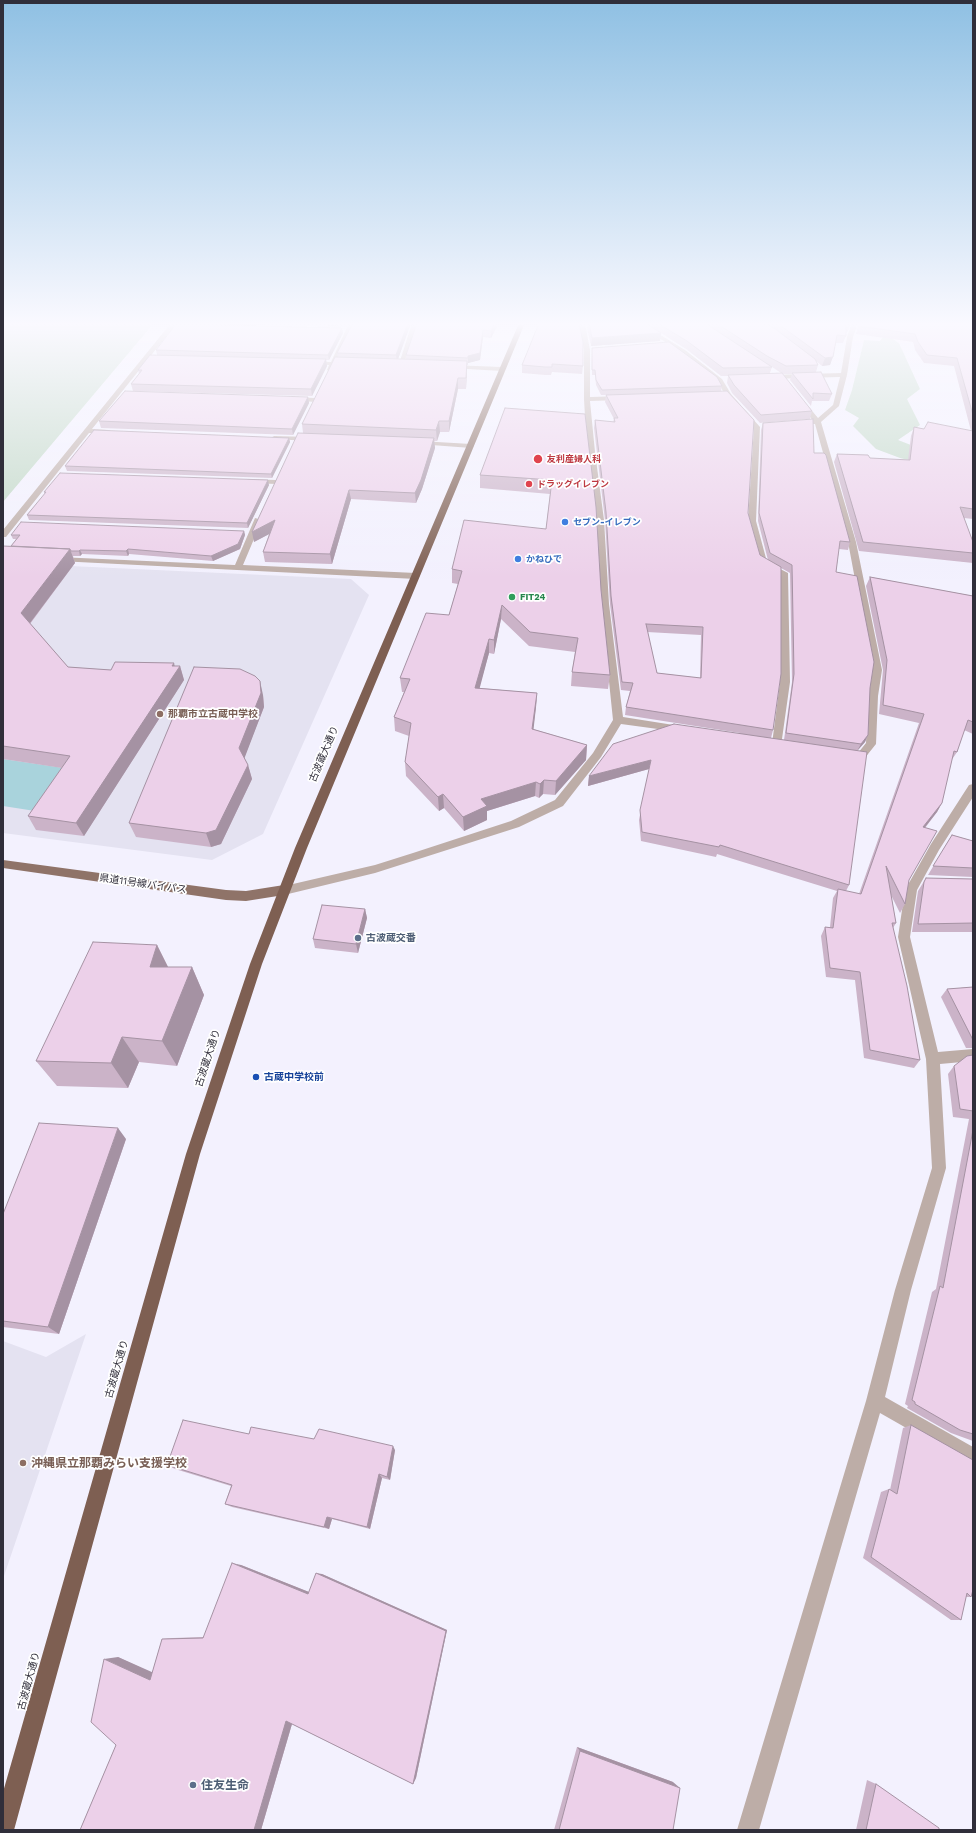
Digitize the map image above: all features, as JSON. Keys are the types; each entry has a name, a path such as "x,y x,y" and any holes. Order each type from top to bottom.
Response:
{"highway":[{"name":"古波蔵大通り","path":"4,1830 193,1154 256,964 284,890 486,409"}],"main road":[{"name":"県道11号線バイパス","path":"3,864 226,895 246,896 284,890"}],"street":[{"path":"3,535 105,409"},
{"path":"284,890 375,869 515,824 559,803 597,755 618,720 605,604 600,520 591,452 588,409"},
{"path":"742,409 761,427 752,521 763,563 784,573 785,682 777,744"},
{"path":"807,409 818,422 852,542 877,670 873,696 871,744 860,757 844,754"},
{"path":"803,423 818,422 833,409"},
{"path":"86,431 119,432"},
{"path":"292,448 298,436"},
{"path":"263,438 298,436 322,440"},
{"path":"412,443 471,446"},
{"path":"53,474 62,475"},
{"path":"246,481 276,483"},
{"path":"238,566 262,511"},
{"path":"13,523 23,524"},
{"path":"242,532 252,532"},
{"path":"51,558 238,566 416,576"},
{"path":"618,720 694,731"},
{"path":"748,1830 875,1402 904,1290 940,1168 933,1059 904,937 911,890 925,880 935,847 973,788"},
{"path":"933,1059 973,1055"},
{"path":"875,1402 973,1457"}],"shaded area":[{"name":"那覇市立古蔵中学校","path":"3,564 351,579 369,595 263,834 212,860 3,833"},
{"name":"沖縄県立那覇みらい支援学校","path":"86,1334 3,1579 3,1341 46,1357"}],"green space":[{"path":"3,409 82,409 3,502"},
{"path":"846,409 912,409 920,425 898,440 929,452 933,466 900,458 876,449 853,426 859,418 845,410"}],"water":[{"path":"3,759 77,770 48,813 3,806"}],"building":[{"path":"110,409 302,409 292,429 99,421"},
{"path":"310,409 452,409 449,421 439,421 436,430 302,424"},
{"path":"505,409 585,414 596,507 601,590 610,675 572,672 578,638 530,632 502,605 494,640 489,639 475,688 537,693 532,729 587,745 556,781 544,780 540,784 536,782 481,799 487,806 463,817 443,794 438,797 405,762 411,723 394,717 410,679 400,678 426,613 449,615 462,571 452,569 464,520 546,529 552,480 480,475"},
{"path":"613,409 743,409 754,420 748,513 760,555 781,567 781,674 773,730 626,707 633,683 622,682 611,596 606,512 595,420 615,422 614,418 618,418","holes":["646,624 703,627 701,678 657,673"]},
{"path":"755,409 810,409 812,411 761,415"},
{"path":"813,419 814,453 824,453 826,455 850,542 840,541 836,572 857,576 874,662 870,688 868,735 861,744 786,733 794,674 792,565 770,553 759,513 763,423"},
{"path":"928,422 973,431 973,509 960,507 973,542 973,553 863,542 837,454 868,455 870,458 910,460 914,427 924,429"},
{"path":"94,430 289,438 271,474 65,466"},
{"path":"298,433 434,438 421,480 415,493 349,490 330,554 263,552 275,520 252,532"},
{"path":"60,473 268,480 247,523 27,515"},
{"path":"21,522 244,531 238,544 211,556 128,549 126,551 71,551 70,549 11,546 20,535 11,535"},
{"path":"3,546 70,549 21,613 68,667 111,670 115,662 174,663 172,666 180,666 76,823 28,816 70,756 3,746"},
{"path":"870,577 973,596 973,722 968,720 957,752 954,751 942,803 923,827 937,831 909,880 905,904 886,866 896,923 892,923 907,986 920,1060 870,1050 860,972 830,968 825,927 833,928 838,889 861,894 924,714 883,705 887,660"},
{"path":"194,667 240,669 255,676 260,681 261,693 239,748 248,765 216,830 206,833 129,823"},
{"path":"674,724 867,752 849,885 720,845 719,847 642,832 640,810 651,760 589,776 613,744"},
{"path":"952,835 973,841 973,868 933,866"},
{"path":"926,878 973,879 973,923 918,924 924,882"},
{"path":"322,905 365,909 356,944 313,939"},
{"path":"93,942 157,945 150,967 192,967 162,1041 122,1037 111,1063 36,1061"},
{"path":"973,987 973,1040 947,989"},
{"path":"973,1055 973,1111 960,1109 954,1066 967,1056"},
{"path":"39,1123 118,1128 48,1327 3,1321 3,1214"},
{"path":"973,1130 973,1434 960,1430 915,1404 912,1400 940,1286 943,1288"},
{"path":"183,1420 249,1434 251,1427 314,1439 319,1429 393,1446 387,1477 379,1474 367,1527 327,1517 324,1527 225,1504 232,1485 167,1465"},
{"path":"911,1425 973,1460 973,1590 971,1597 967,1593 961,1620 871,1557 889,1489 897,1494"},
{"path":"232,1563 308,1594 316,1573 446,1631 413,1784 286,1721 254,1830 80,1830 116,1745 91,1722 104,1659 150,1680 162,1639 203,1638"},
{"path":"580,1751 680,1788 673,1830 559,1830"},
{"path":"876,1784 939,1828 939,1830 866,1830"}],"place":[{"name":"友利産婦人科","path":"538,459"},
{"name":"ドラッグイレブン","path":"529,484"},
{"name":"セブン-イレブン","path":"565,522"},
{"name":"かねひで","path":"518,559"},
{"name":"FIT24","path":"512,597"},
{"name":"那覇市立古蔵中学校","path":"160,714"},
{"name":"古波蔵交番","path":"358,938"},
{"name":"古蔵中学校前","path":"256,1077"},
{"name":"沖縄県立那覇みらい支援学校","path":"23,1463"},
{"name":"住友生命","path":"193,1785"}]}
